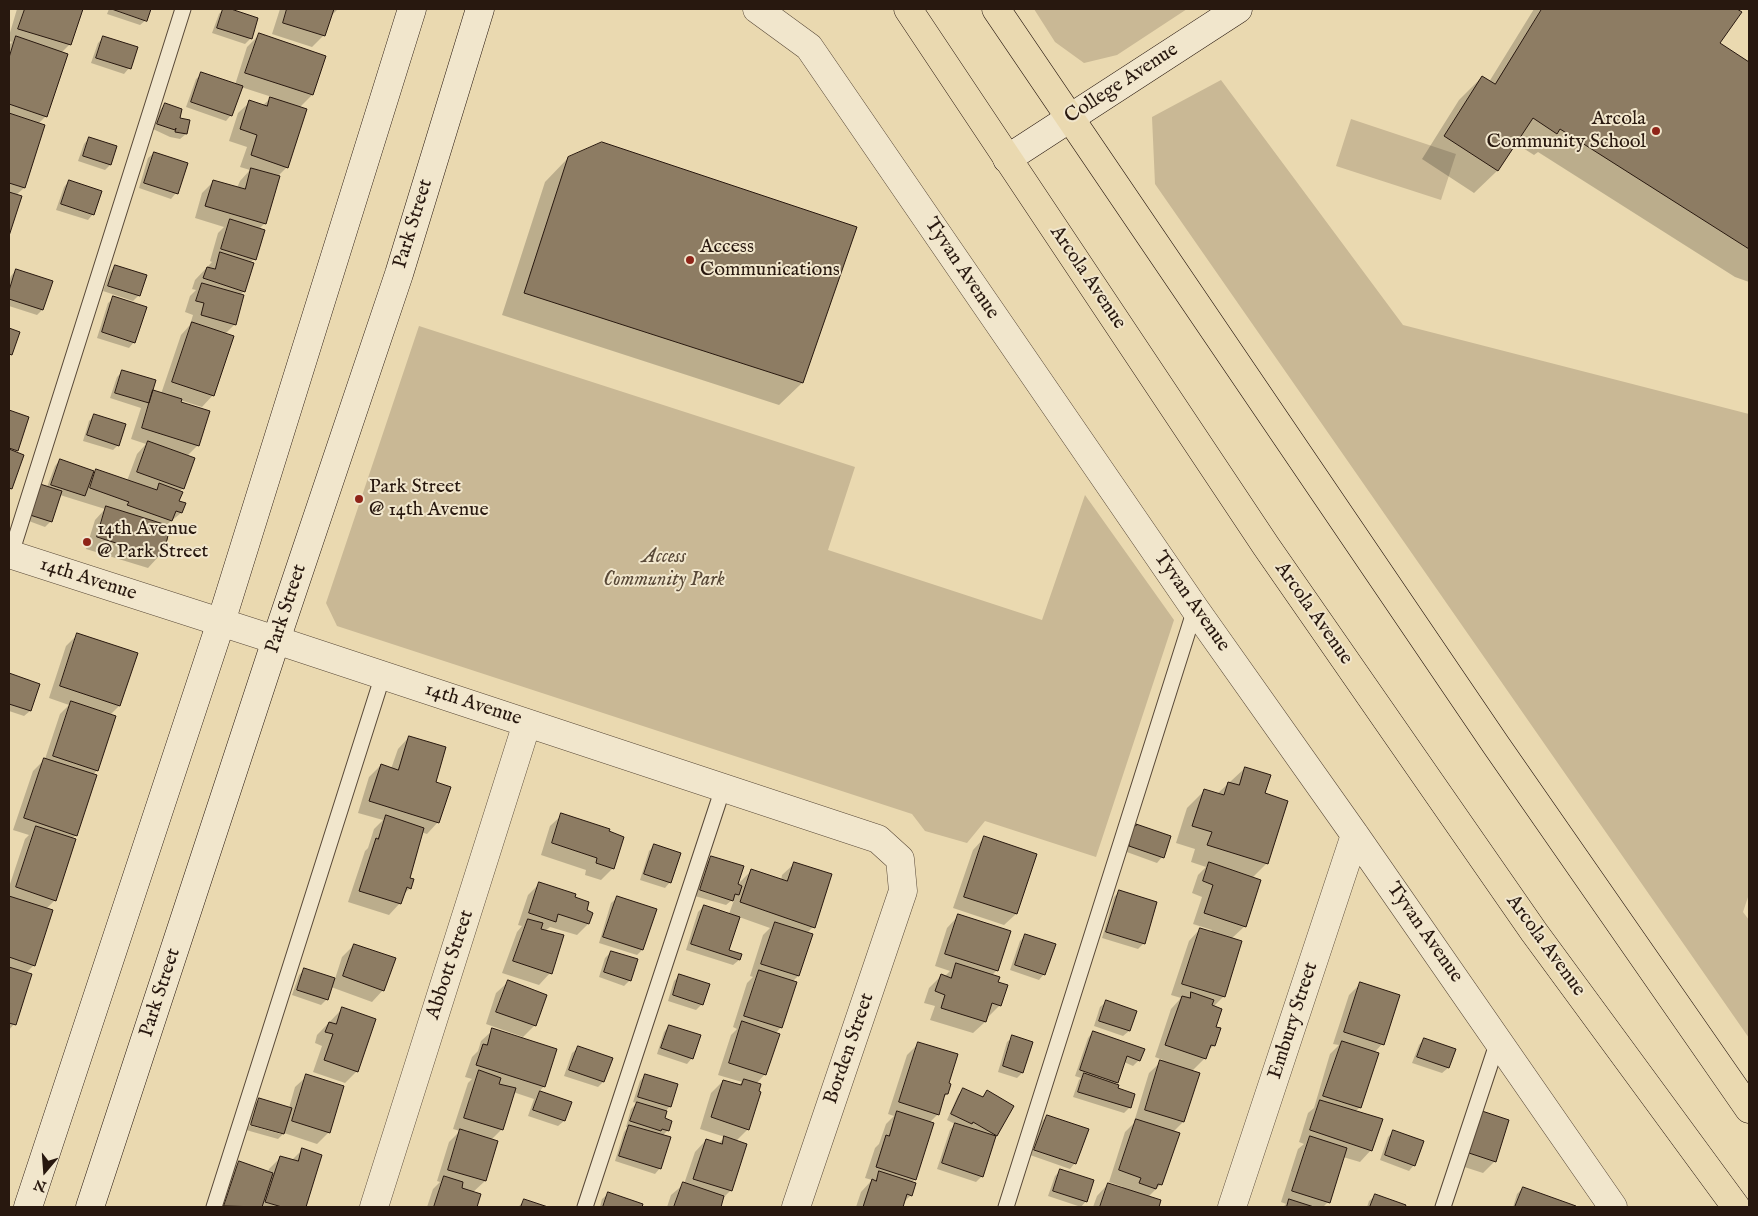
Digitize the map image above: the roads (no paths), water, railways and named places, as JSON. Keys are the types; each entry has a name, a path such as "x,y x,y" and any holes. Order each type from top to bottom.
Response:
{"main road":[{"name":"Arcola Avenue","path":"908,9 1272,554 1534,932 1736,1207"},
{"path":"996,9 1496,745 1749,1109"}],"street":[{"path":"28,1207 221,622 412,9"},
{"name":"Park Street","path":"90,1207 276,640 399,274 480,9"},
{"name":"Tyvan Avenue","path":"757,9 809,47 1195,609 1355,835 1613,1207"},
{"name":"College Avenue","path":"1007,159 1238,9"},
{"name":"14th Avenue","path":"9,557 221,622 878,839 900,859 903,891"},
{"name":"Abbott Street","path":"374,1207 527,723"},
{"name":"Embury Street","path":"1232,1207 1355,835"},
{"name":"Borden Street","path":"796,1207 903,891"}],"lane":[{"path":"9,557 183,9"},
{"path":"1006,1207 1195,609"},
{"path":"214,1207 383,675"},
{"path":"585,1207 723,788"},
{"path":"1443,1207 1498,1041"}],"place":[{"name":"Arcola Community School","path":"1656,131"},
{"name":"Access Communications","path":"690,260"},
{"name":"Park Street @ 14th Avenue","path":"359,499"},
{"name":"14th Avenue @ Park Street","path":"87,542"}],"park label":[{"name":"Access Community Park","path":"664,570"}]}
